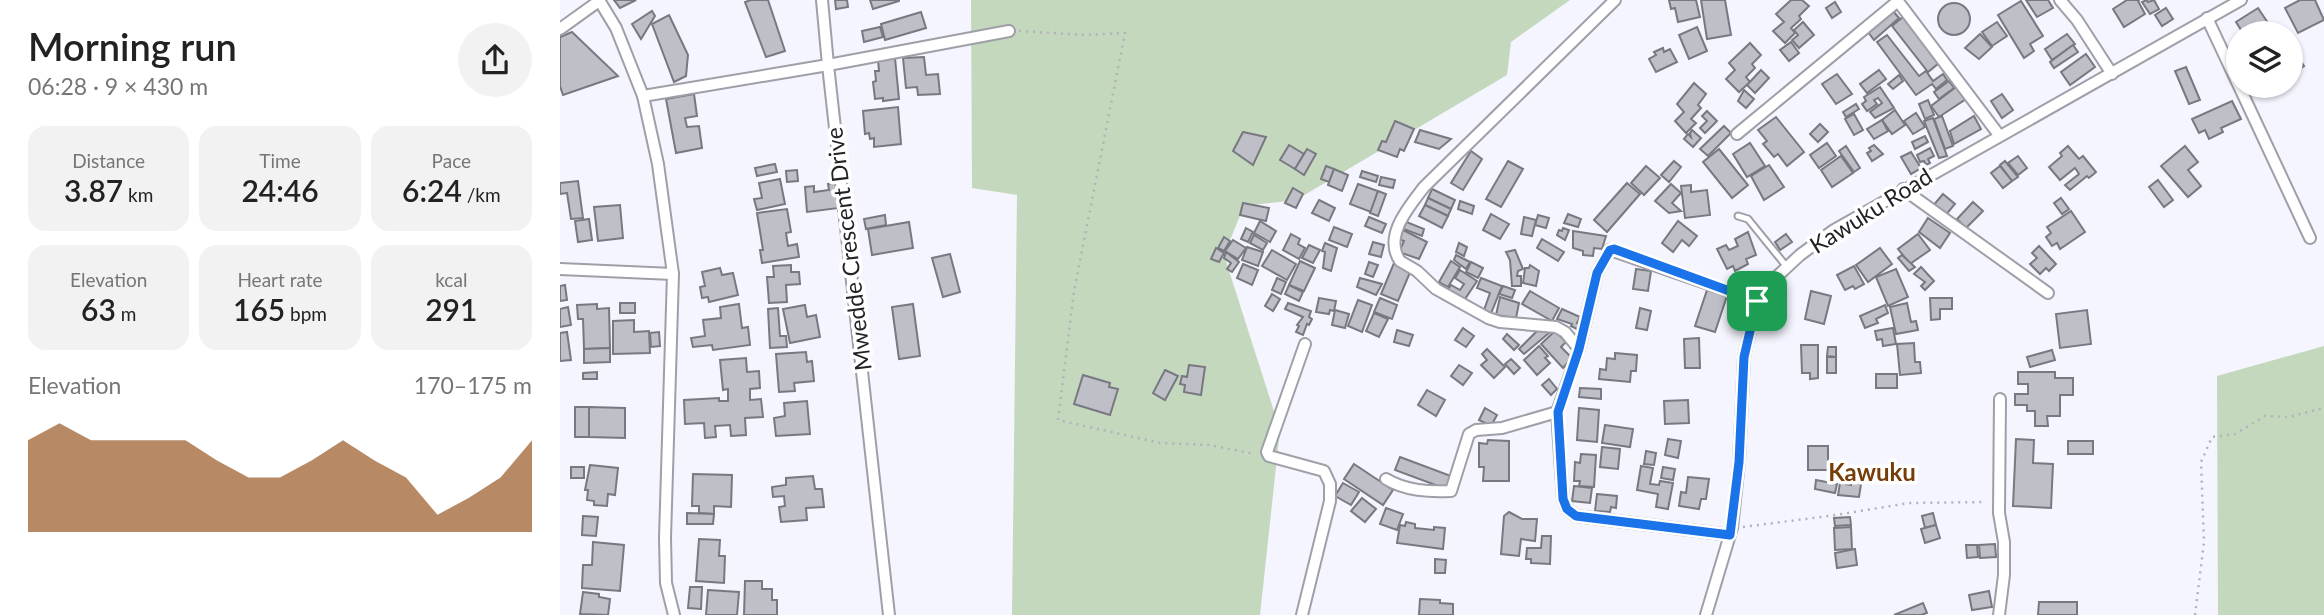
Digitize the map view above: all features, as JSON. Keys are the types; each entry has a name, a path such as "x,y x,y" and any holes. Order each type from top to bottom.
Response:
{"street":[{"name":"Mwedde Crescent Drive","path":"822,0 889,615"},
{"path":"1579,349 1565,332 1556,327 1500,322 1478,313 1436,289 1417,271 1400,261 1395,244 1400,221 1424,187 1615,0"},
{"path":"2060,0 2077,20 2112,74"},
{"name":"Kawuku Road","path":"1706,615 1731,532 1739,462 1744,357 1757,301 1770,282 1834,230 2241,0"},
{"path":"560,29 599,1 616,28 643,96 657,164 673,274 665,538 666,583 674,615"},
{"path":"1737,134 1897,1 2000,135"},
{"path":"2207,18 2226,58"},
{"path":"643,96 828,65 1009,30"},
{"path":"2245,98 2310,237"},
{"path":"1903,189 2048,293"},
{"path":"1731,532 1576,516 1570,512 1563,499 1558,412 1579,349 1597,273 1612,249 1757,301"},
{"path":"560,270 673,274"},
{"path":"1302,615 1329,501 1330,484 1324,471 1269,456 1267,448 1305,344"},
{"path":"1999,615 2004,575 2000,504 2000,399"},
{"path":"1386,479 1397,486 1429,492 1451,491 1469,434 1476,429 1502,428 1558,412"}],"lane":[{"path":"1738,216 1748,219 1787,267"}],"path":[{"path":"1009,30 1085,35 1125,33 1074,291 1058,421 1160,443 1209,445 1269,456"},
{"path":"2194,615 2204,542 2201,462 2212,437 2235,434 2265,416 2289,417 2324,408"},
{"path":"1731,532 1909,503 2000,504"}],"green space":[{"path":"971,0 1570,0 1511,42 1507,75 1296,200 1244,206 1224,255 1280,430 1260,615 1012,615 1017,195 972,188"},
{"path":"2324,346 2324,615 2218,615 2217,376"}],"building":[{"path":"614,0 636,0 620,8"},
{"path":"768,0 785,51 766,57 745,2"},
{"path":"835,0 847,0 848,7 836,9"},
{"path":"870,0 899,0 899,1 873,9"},
{"path":"1669,0 1696,0 1700,17 1678,22 1675,8 1671,9"},
{"path":"1701,0 1725,0 1731,35 1707,39"},
{"path":"1791,0 1802,0 1809,6 1791,28 1795,33 1785,43 1773,31 1784,22 1776,14"},
{"path":"2026,0 2048,0 2053,8 2037,17"},
{"path":"2127,0 2139,0 2145,14 2124,27 2113,9"},
{"path":"2154,0 2159,9 2150,14 2142,2"},
{"path":"2300,0 2315,0 2324,20 2303,30 2303,21 2292,21 2285,8"},
{"path":"2021,1 2043,36 2030,44 2034,51 2024,58 1998,15"},
{"path":"1835,2 1841,12 1832,18 1826,8"},
{"path":"1954,3 1965,8 1970,19 1965,30 1954,35 1943,30 1938,19 1943,8"},
{"path":"2166,8 2173,19 2162,26 2155,15"},
{"path":"2258,8 2267,21 2238,21"},
{"path":"652,11 655,16 641,39 632,24"},
{"path":"1893,11 1899,18 1874,40 1868,32"},
{"path":"921,12 926,28 885,40 881,24"},
{"path":"669,15 688,55 686,76 674,82 652,24"},
{"path":"1903,17 1939,63 1928,72 1892,26"},
{"path":"1803,22 1814,35 1799,48 1792,40 1798,35 1794,30"},
{"path":"1997,22 2007,36 1992,46 1982,32"},
{"path":"880,27 883,37 864,42 862,31"},
{"path":"1697,27 1707,51 1689,59 1679,35"},
{"path":"572,32 618,76 563,95 560,86 560,37"},
{"path":"1980,34 1992,47 1979,59 1965,48"},
{"path":"2067,34 2075,44 2052,60 2045,49"},
{"path":"1887,35 1919,76 1926,71 1933,81 1943,74 1947,80 1936,89 1932,84 1916,95 1877,42"},
{"path":"1791,42 1799,53 1789,61 1780,50"},
{"path":"1750,43 1761,55 1752,64 1755,68 1746,77 1750,82 1739,92 1726,79 1735,70 1729,63"},
{"path":"2073,45 2078,52 2054,68 2050,62"},
{"path":"1663,48 1664,52 1670,49 1677,62 1656,72 1649,59 1656,55 1654,52"},
{"path":"2086,54 2095,67 2070,85 2061,72"},
{"path":"924,57 926,75 938,74 940,94 918,95 917,87 906,88 903,58"},
{"path":"895,58 899,99 875,99 873,82 876,81 875,71 879,71 878,60"},
{"path":"2186,67 2200,100 2189,104 2175,71"},
{"path":"1761,70 1769,78 1755,93 1747,85"},
{"path":"1879,70 1886,79 1867,93 1860,84"},
{"path":"1837,74 1852,94 1836,104 1822,84"},
{"path":"1899,75 1903,81 1893,89 1888,84"},
{"path":"1949,81 1954,88 1939,99 1934,92"},
{"path":"1694,83 1706,94 1698,105 1701,108 1691,119 1696,123 1686,133 1675,121 1684,112 1677,104"},
{"path":"1880,87 1894,108 1875,118 1870,112 1882,103 1878,98 1874,100 1877,104 1867,111 1862,104 1866,101 1864,97"},
{"path":"1956,87 1966,99 1939,117 1931,106"},
{"path":"1744,90 1754,99 1746,108 1738,101"},
{"path":"694,94 697,116 685,118 687,127 699,126 702,148 676,153 666,99"},
{"path":"2002,94 2013,110 2002,118 1991,101"},
{"path":"1928,100 1934,115 1925,119 1919,104"},
{"path":"2232,101 2241,119 2221,128 2223,132 2209,139 2205,130 2199,133 2192,119"},
{"path":"1856,104 1859,109 1846,117 1843,112"},
{"path":"898,107 901,144 874,147 874,138 870,139 869,133 865,134 863,111"},
{"path":"1895,110 1905,125 1892,134 1882,120"},
{"path":"1707,111 1717,121 1705,133 1700,128 1707,121 1702,116"},
{"path":"1916,113 1925,127 1913,134 1904,121"},
{"path":"1854,114 1863,130 1854,135 1845,119"},
{"path":"1942,116 1953,146 1945,149 1934,119"},
{"path":"1974,116 1981,129 1954,144 1950,131"},
{"path":"1776,117 1804,152 1787,166 1778,154 1774,157 1763,144 1767,141 1758,130"},
{"path":"1933,118 1947,156 1939,158 1924,121"},
{"path":"1882,120 1888,131 1874,139 1867,129"},
{"path":"1395,121 1414,129 1404,151 1400,149 1397,157 1378,150 1382,141 1386,142"},
{"path":"1820,124 1828,132 1818,142 1810,134"},
{"path":"1724,126 1731,133 1708,156 1700,149"},
{"path":"1420,130 1451,139 1439,149 1415,142"},
{"path":"1692,130 1701,138 1693,147 1684,139 1688,134 1691,137"},
{"path":"1243,132 1266,137 1253,165 1233,151"},
{"path":"1925,136 1928,142 1915,149 1912,142"},
{"path":"1750,143 1765,166 1747,177 1733,154"},
{"path":"1827,143 1836,156 1819,168 1810,155"},
{"path":"1289,145 1304,154 1295,169 1280,160"},
{"path":"1874,145 1883,154 1872,161 1867,153"},
{"path":"1846,146 1860,168 1854,172 1839,151"},
{"path":"2068,146 2079,159 2083,156 2096,172 2070,190 2065,185 2079,174 2075,168 2060,180 2049,167 2062,156 2060,153"},
{"path":"2185,146 2198,162 2188,170 2201,186 2188,197 2161,166"},
{"path":"1930,148 1934,156 1928,159 1930,163 1926,165 1924,161 1920,162 1917,155"},
{"path":"1307,149 1316,154 1304,175 1295,169"},
{"path":"1719,149 1748,185 1732,198 1703,162"},
{"path":"1471,151 1482,159 1463,190 1451,183"},
{"path":"1911,152 1921,168 1911,174 1901,157"},
{"path":"1841,156 1853,173 1832,187 1821,170"},
{"path":"2018,156 2027,168 2018,175 2008,163"},
{"path":"1508,161 1523,169 1501,207 1486,199"},
{"path":"1674,161 1681,167 1669,182 1661,175"},
{"path":"2005,161 2018,177 2012,181 2000,165"},
{"path":"775,164 777,172 757,176 755,168"},
{"path":"1769,165 1784,187 1764,200 1751,176"},
{"path":"1326,166 1334,169 1329,182 1321,179"},
{"path":"1646,166 1660,178 1644,195 1631,183"},
{"path":"2000,166 2012,181 2003,188 1991,173"},
{"path":"1334,169 1348,175 1342,191 1328,185"},
{"path":"797,170 798,181 787,182 786,171"},
{"path":"1362,171 1378,176 1376,182 1360,177"},
{"path":"1381,177 1395,180 1393,188 1379,185"},
{"path":"780,179 785,204 757,210 754,199 762,198 759,183"},
{"path":"2158,180 2173,200 2164,207 2149,187"},
{"path":"578,181 583,218 571,219 567,193 560,194 560,183"},
{"path":"837,183 839,208 807,212 805,187 814,186 814,192 829,190 828,184"},
{"path":"1627,183 1640,194 1607,232 1594,220"},
{"path":"1358,184 1378,191 1371,212 1350,204"},
{"path":"1671,184 1681,193 1672,203 1681,211 1669,213 1655,201"},
{"path":"1691,185 1691,192 1707,190 1710,215 1685,218 1681,186"},
{"path":"1293,188 1303,194 1296,208 1285,203"},
{"path":"1432,189 1455,200 1451,209 1428,198"},
{"path":"1378,191 1386,194 1378,216 1370,213"},
{"path":"1943,194 1955,204 1945,216 1932,207"},
{"path":"1428,198 1451,209 1448,216 1425,205"},
{"path":"2061,198 2069,209 2062,214 2054,203"},
{"path":"1319,200 1335,208 1329,221 1312,213"},
{"path":"1460,201 1474,206 1472,214 1458,209"},
{"path":"1973,202 1983,211 1966,228 1957,219"},
{"path":"1243,203 1269,208 1266,221 1240,215"},
{"path":"620,205 623,238 598,241 594,207"},
{"path":"1425,205 1448,216 1442,228 1419,216"},
{"path":"787,209 791,232 786,233 788,246 797,244 799,257 762,263 760,250 763,250 757,213"},
{"path":"2071,211 2085,232 2060,249 2057,243 2052,246 2046,237 2051,233 2047,227"},
{"path":"1491,214 1509,224 1500,239 1483,230"},
{"path":"1568,214 1581,219 1578,227 1564,223"},
{"path":"885,215 886,225 866,229 864,219"},
{"path":"1538,215 1549,218 1546,228 1535,225"},
{"path":"1369,217 1386,224 1382,233 1365,226"},
{"path":"1524,217 1536,220 1532,236 1521,234"},
{"path":"1928,218 1950,233 1940,248 1919,232"},
{"path":"589,219 592,240 578,242 575,221"},
{"path":"1260,221 1276,231 1270,242 1254,233"},
{"path":"1404,221 1424,229 1422,236 1401,228"},
{"path":"1678,221 1697,236 1689,246 1682,240 1673,252 1662,243"},
{"path":"909,222 913,248 872,255 868,229"},
{"path":"1334,227 1352,234 1347,247 1329,240"},
{"path":"1246,228 1253,232 1248,242 1241,239"},
{"path":"1563,228 1569,230 1565,240 1557,235"},
{"path":"1403,230 1427,242 1419,259 1399,252 1404,241 1399,239"},
{"path":"1573,231 1606,236 1602,249 1594,248 1593,256 1583,255 1583,251 1573,248"},
{"path":"1748,232 1756,255 1746,259 1748,264 1735,271 1733,266 1727,269 1717,249 1726,245 1729,250 1738,246 1735,239"},
{"path":"1291,234 1300,239 1298,244 1305,248 1299,259 1283,250"},
{"path":"1786,234 1792,242 1780,250 1775,242"},
{"path":"1918,234 1930,250 1910,264 1898,249"},
{"path":"1254,235 1267,243 1263,250 1250,243"},
{"path":"1224,237 1230,241 1224,251 1218,248"},
{"path":"1542,239 1564,252 1558,261 1537,248"},
{"path":"1233,240 1246,248 1238,259 1225,251"},
{"path":"1373,242 1384,245 1381,257 1369,254"},
{"path":"1325,243 1337,248 1331,271 1323,268 1325,252 1322,251"},
{"path":"1459,243 1467,247 1464,256 1456,252"},
{"path":"1309,245 1320,250 1313,263 1302,258"},
{"path":"2039,246 2056,264 2049,271 2046,268 2040,274 2030,264 2037,258 2032,253"},
{"path":"1247,247 1263,252 1258,266 1242,260"},
{"path":"1216,248 1224,253 1219,262 1211,259"},
{"path":"1880,248 1892,264 1868,282 1856,265"},
{"path":"1272,250 1296,264 1287,280 1262,266"},
{"path":"1515,250 1523,269 1518,271 1517,276 1521,276 1521,286 1512,286 1510,260 1506,252"},
{"path":"1226,252 1239,262 1232,272 1227,269 1231,263 1224,258"},
{"path":"950,254 960,292 943,297 932,258"},
{"path":"1456,255 1470,262 1466,269 1454,260"},
{"path":"1902,255 1915,267 1909,271 1898,258"},
{"path":"1300,261 1315,268 1304,291 1289,285"},
{"path":"1451,261 1460,267 1448,287 1439,282"},
{"path":"1369,262 1378,265 1373,277 1365,274"},
{"path":"1471,262 1483,268 1478,278 1466,272"},
{"path":"1394,263 1411,270 1398,301 1381,294"},
{"path":"1243,264 1258,270 1252,285 1237,278"},
{"path":"791,265 791,272 799,272 800,284 786,285 787,302 769,303 767,277 774,277 773,266"},
{"path":"1530,265 1539,271 1536,286 1523,283 1525,268"},
{"path":"1854,266 1864,284 1845,290 1837,275"},
{"path":"1921,267 1934,281 1925,290 1921,286 1925,282 1914,274"},
{"path":"720,268 722,275 733,273 738,295 709,302 708,297 702,298 700,287 705,286 702,272"},
{"path":"1636,269 1651,271 1648,291 1633,289"},
{"path":"1896,269 1908,297 1888,306 1876,277"},
{"path":"1460,270 1477,281 1463,302 1447,291 1451,285 1460,290 1464,284 1455,278"},
{"path":"1277,278 1286,282 1281,294 1272,290"},
{"path":"1360,278 1382,284 1376,295 1357,287"},
{"path":"1481,278 1502,286 1490,316 1483,313 1490,293 1477,288"},
{"path":"565,285 567,300 560,301 560,286"},
{"path":"1289,285 1303,292 1299,301 1285,294"},
{"path":"1503,286 1515,290 1512,298 1499,294"},
{"path":"1707,290 1727,296 1715,332 1695,326"},
{"path":"1530,291 1559,308 1552,321 1522,304"},
{"path":"1811,291 1831,296 1824,324 1805,319"},
{"path":"1272,294 1280,299 1273,311 1265,306"},
{"path":"1500,297 1519,303 1516,318 1496,315"},
{"path":"1319,298 1336,301 1334,311 1330,310 1329,314 1316,312"},
{"path":"1380,298 1397,305 1392,319 1374,312"},
{"path":"1930,298 1952,298 1952,309 1940,309 1940,319 1931,320"},
{"path":"1358,300 1372,305 1362,332 1348,326"},
{"path":"620,303 635,303 635,313 620,313"},
{"path":"1288,303 1311,311 1309,317 1312,319 1303,335 1296,332 1303,317 1285,309"},
{"path":"1907,303 1911,322 1916,321 1918,330 1896,334 1890,307"},
{"path":"597,304 597,309 609,308 610,348 584,349 583,319 578,319 577,305"},
{"path":"739,304 742,328 748,327 750,345 713,350 712,345 693,347 691,338 705,336 703,320 721,318 720,307"},
{"path":"913,304 920,356 899,359 892,307"},
{"path":"805,305 807,317 816,315 820,337 790,343 783,309"},
{"path":"1885,305 1888,313 1876,319 1878,323 1865,328 1860,316"},
{"path":"568,307 571,325 560,327 560,309"},
{"path":"778,308 780,336 786,336 787,347 770,348 768,309"},
{"path":"1640,308 1651,311 1647,330 1636,328"},
{"path":"1562,309 1580,317 1577,323 1581,324 1579,330 1571,326 1572,324 1557,319"},
{"path":"1335,310 1349,314 1345,328 1332,325"},
{"path":"2087,310 2091,344 2060,348 2056,314"},
{"path":"1374,313 1388,319 1379,337 1366,331"},
{"path":"634,320 634,332 649,331 650,353 613,354 613,321"},
{"path":"1542,326 1549,333 1524,354 1519,349"},
{"path":"1463,328 1474,336 1466,347 1455,340"},
{"path":"1893,328 1896,344 1883,346 1882,339 1877,340 1875,331"},
{"path":"1397,330 1413,335 1409,346 1394,342"},
{"path":"1555,331 1566,342 1561,347 1572,358 1563,368 1541,344"},
{"path":"567,332 571,360 560,361 560,333"},
{"path":"659,332 660,346 651,347 650,333"},
{"path":"1507,334 1519,345 1514,350 1503,339"},
{"path":"1699,338 1700,368 1685,368 1684,339"},
{"path":"1914,343 1915,362 1920,362 1921,373 1900,375 1897,344"},
{"path":"1801,345 1818,345 1818,378 1810,379 1810,373 1802,373"},
{"path":"1539,346 1548,356 1545,358 1550,363 1537,375 1524,360"},
{"path":"1828,347 1836,347 1836,357 1827,356"},
{"path":"610,348 610,362 584,363 584,349"},
{"path":"1487,349 1505,367 1494,378 1481,365 1487,360 1482,354"},
{"path":"2052,350 2055,360 2030,367 2027,357"},
{"path":"806,352 807,362 812,361 814,381 794,383 795,391 779,392 776,354"},
{"path":"1615,353 1637,355 1636,371 1631,371 1630,382 1599,379 1600,369 1606,370 1607,358 1615,359"},
{"path":"1827,357 1836,357 1836,373 1827,373"},
{"path":"746,358 747,372 759,371 760,388 750,389 750,400 761,399 763,417 745,418 746,435 731,436 730,425 715,426 716,437 705,438 704,423 685,424 684,400 719,398 719,401 728,401 728,389 723,390 720,360"},
{"path":"1511,359 1520,368 1514,374 1505,364"},
{"path":"1189,365 1205,367 1201,395 1184,392 1185,385 1180,384 1182,376 1187,377"},
{"path":"1459,365 1472,373 1463,385 1451,376"},
{"path":"1165,370 1178,376 1165,400 1153,393"},
{"path":"597,372 597,379 583,379 583,373"},
{"path":"2018,372 2055,372 2055,378 2073,378 2073,395 2060,395 2060,416 2047,416 2048,426 2035,426 2035,411 2027,411 2027,405 2015,405 2015,394 2028,394 2028,384 2018,384"},
{"path":"1876,374 1897,374 1897,388 1876,388"},
{"path":"1083,375 1110,383 1109,387 1118,389 1110,415 1074,404"},
{"path":"1549,379 1557,389 1551,395 1542,385"},
{"path":"1580,388 1601,389 1601,399 1579,397"},
{"path":"1427,390 1445,400 1436,416 1418,405"},
{"path":"1688,400 1689,423 1665,424 1664,401"},
{"path":"807,401 810,434 776,436 774,418 785,416 784,403"},
{"path":"575,407 589,407 589,437 575,437"},
{"path":"589,407 625,408 625,438 589,437"},
{"path":"1485,408 1497,415 1491,426 1479,420"},
{"path":"1579,408 1599,410 1597,442 1577,440"},
{"path":"1605,425 1633,429 1630,447 1602,443"},
{"path":"1668,439 1681,441 1678,458 1665,455"},
{"path":"2016,439 2034,440 2033,463 2053,464 2051,508 2013,506"},
{"path":"1488,440 1509,441 1509,481 1483,481 1484,467 1479,467 1479,443 1487,444"},
{"path":"2068,441 2093,441 2093,454 2068,454"},
{"path":"1808,446 1828,446 1828,470 1808,470"},
{"path":"1602,447 1620,449 1618,469 1600,467"},
{"path":"1646,451 1656,453 1654,465 1644,464"},
{"path":"1581,454 1596,455 1594,487 1579,486 1580,481 1574,481 1575,462 1580,463"},
{"path":"1400,457 1451,476 1446,489 1395,470"},
{"path":"1354,464 1393,490 1383,505 1344,479"},
{"path":"590,465 618,468 615,495 608,494 607,506 594,505 594,501 587,500 588,490 585,490"},
{"path":"1641,466 1653,468 1650,484 1659,485 1660,481 1673,483 1668,509 1656,507 1658,494 1637,490"},
{"path":"571,467 584,467 584,478 571,478"},
{"path":"1663,467 1675,469 1673,480 1661,478"},
{"path":"1853,471 1863,472 1859,497 1838,495 1840,483 1851,485"},
{"path":"693,474 732,475 731,507 714,506 714,514 699,513 699,506 692,506"},
{"path":"813,476 815,489 822,489 824,507 806,508 807,520 781,522 779,507 785,506 784,496 773,497 772,487 786,485 786,478"},
{"path":"1688,477 1709,479 1706,499 1701,499 1699,509 1679,506 1681,492 1686,493"},
{"path":"1816,480 1837,484 1835,493 1815,489"},
{"path":"1343,483 1359,492 1351,505 1335,496"},
{"path":"1574,486 1592,488 1590,503 1572,501"},
{"path":"1597,494 1617,496 1616,508 1611,507 1610,512 1595,511"},
{"path":"1362,498 1376,509 1365,522 1351,511"},
{"path":"1386,508 1403,514 1397,530 1380,524"},
{"path":"1509,512 1522,519 1537,519 1535,541 1521,539 1519,556 1501,554 1504,516"},
{"path":"687,513 714,514 713,524 687,524"},
{"path":"1933,513 1936,525 1925,528 1922,516"},
{"path":"583,516 598,517 596,536 582,535"},
{"path":"1850,517 1851,525 1835,526 1834,518"},
{"path":"1406,522 1415,524 1415,528 1445,528 1443,549 1397,543 1400,525 1405,526"},
{"path":"1936,525 1940,538 1925,543 1921,529"},
{"path":"1851,527 1852,549 1835,550 1834,528"},
{"path":"1542,536 1551,536 1550,564 1531,563 1531,559 1526,559 1527,548 1541,548"},
{"path":"699,539 720,540 719,556 725,556 724,583 696,581"},
{"path":"593,542 624,545 620,591 582,588 583,565 592,565"},
{"path":"1995,544 1996,557 1980,558 1979,545"},
{"path":"1966,545 1977,545 1978,557 1967,558"},
{"path":"1855,549 1857,565 1837,568 1835,553"},
{"path":"1435,559 1446,560 1445,573 1435,573"},
{"path":"745,581 762,581 762,589 772,589 772,600 777,600 777,615 744,615"},
{"path":"690,587 702,587 701,609 688,608"},
{"path":"708,590 739,592 737,615 706,615"},
{"path":"1989,591 1992,607 1972,610 1969,595"},
{"path":"583,592 610,599 608,615 580,614"},
{"path":"1420,599 1453,604 1453,615 1419,615"},
{"path":"2039,602 2077,602 2077,615 2038,615"},
{"path":"1923,603 1927,613 1894,615"}],"district":[{"name":"Kawuku","path":"1872,473"}],"route":[{"path":"1614,249 1757,301 1744,357 1739,462 1730,535 1576,516 1570,512 1563,499 1558,412 1579,349 1597,273 1610,250 1614,249"}]}
